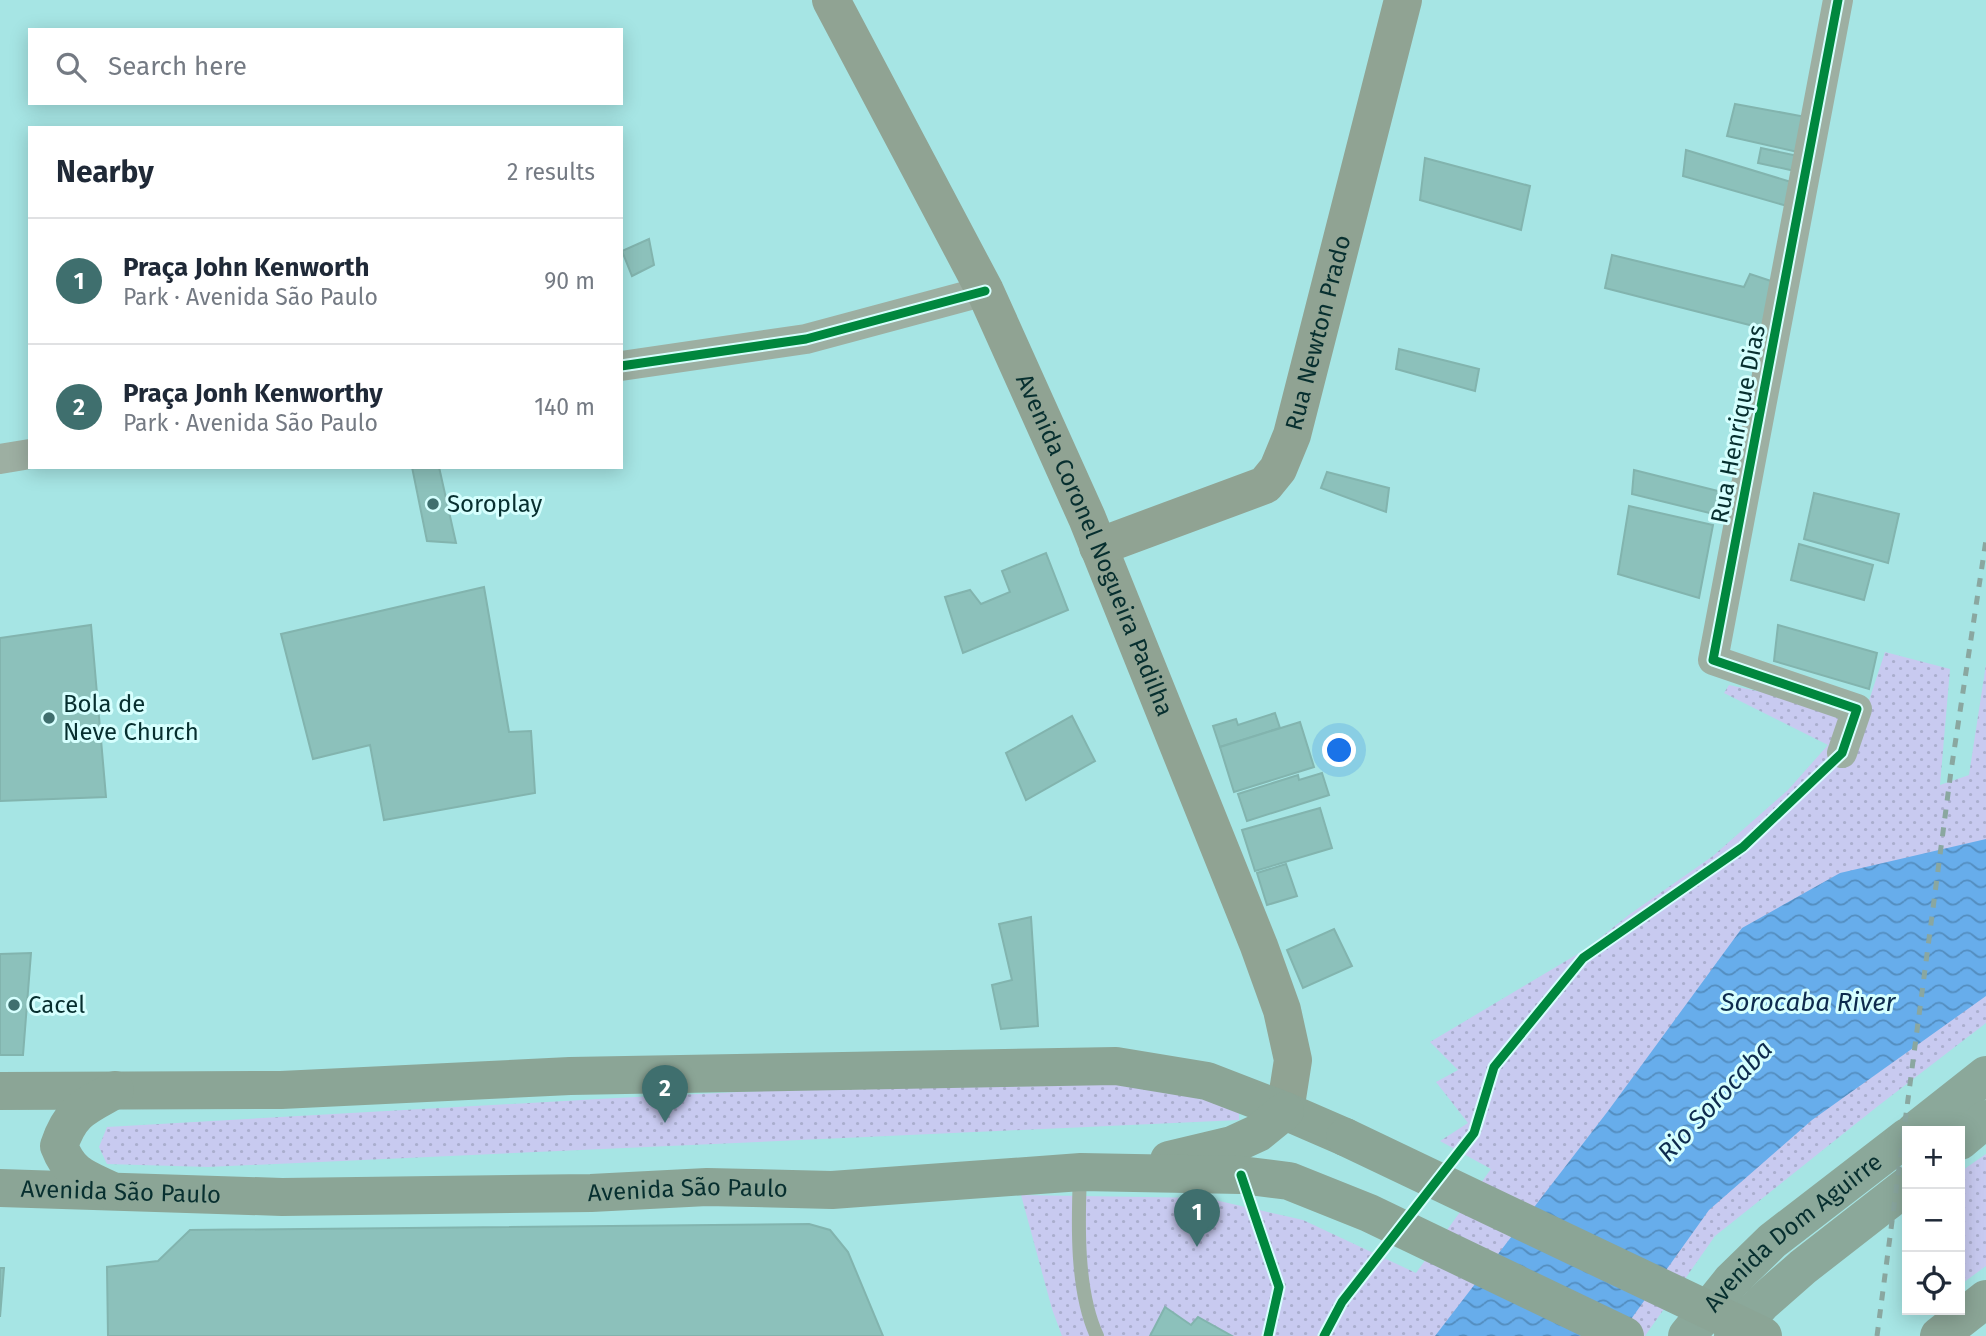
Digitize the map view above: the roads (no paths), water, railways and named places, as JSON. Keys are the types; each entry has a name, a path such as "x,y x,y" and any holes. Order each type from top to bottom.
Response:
{"highway":[{"path":"1921,1126 1986,1075"},
{"path":"1965,1137 1986,1119"},
{"name":"Avenida Dom Aguirre","path":"1687,1336 1732,1280 1772,1241 1902,1141"},
{"name":"Avenida Dom Aguirre","path":"1733,1336 1762,1303 1802,1267 1903,1189"}],"main road":[{"name":"Avenida Coronel Nogueira Padilha","path":"831,0 985,291 1098,547 1259,946 1282,1010 1293,1060 1285,1111"},
{"name":"Rua Newton Prado","path":"1098,547 1265,485 1278,469 1295,422 1403,0"},
{"path":"0,1091 281,1090 569,1076 1116,1066 1207,1081 1285,1111 1763,1336"},
{"path":"112,1191 76,1172 65,1162 59,1146 79,1109 115,1090"},
{"path":"1080,1172 1174,1159 1232,1145 1258,1133 1285,1111"},
{"name":"Avenida São Paulo","path":"0,1188 282,1197 591,1193 707,1187 832,1190 1080,1172 1241,1175 1289,1181 1369,1213 1625,1336"},
{"path":"1939,1336 1986,1299"}],"street":[{"name":"Rua Henrique Dias","path":"1838,0 1713,660 1857,709 1842,753"},
{"path":"623,366 806,339 985,291"},
{"path":"0,459 28,454"}],"lane":[{"path":"1080,1172 1079,1216 1085,1307 1097,1336"}],"water":[{"name":"Sorocaba River","path":"1986,839 1986,996 1812,1120 1709,1210 1619,1336 1435,1336 1608,1111 1742,928 1840,873"}],"railway":[{"path":"1877,1336 1951,771 1986,540"}],"place":[{"name":"Soroplay","path":"433,504"},
{"name":"Bola de Neve Church","path":"49,718"},
{"name":"Cacel","path":"14,1005"},
{"name":"Praça Jonh Kenworthy","path":"665,1123"},
{"name":"Praça John Kenworth","path":"1197,1247"}],"water label":[{"name":"Rio Sorocaba","path":"1715,1101"}]}
